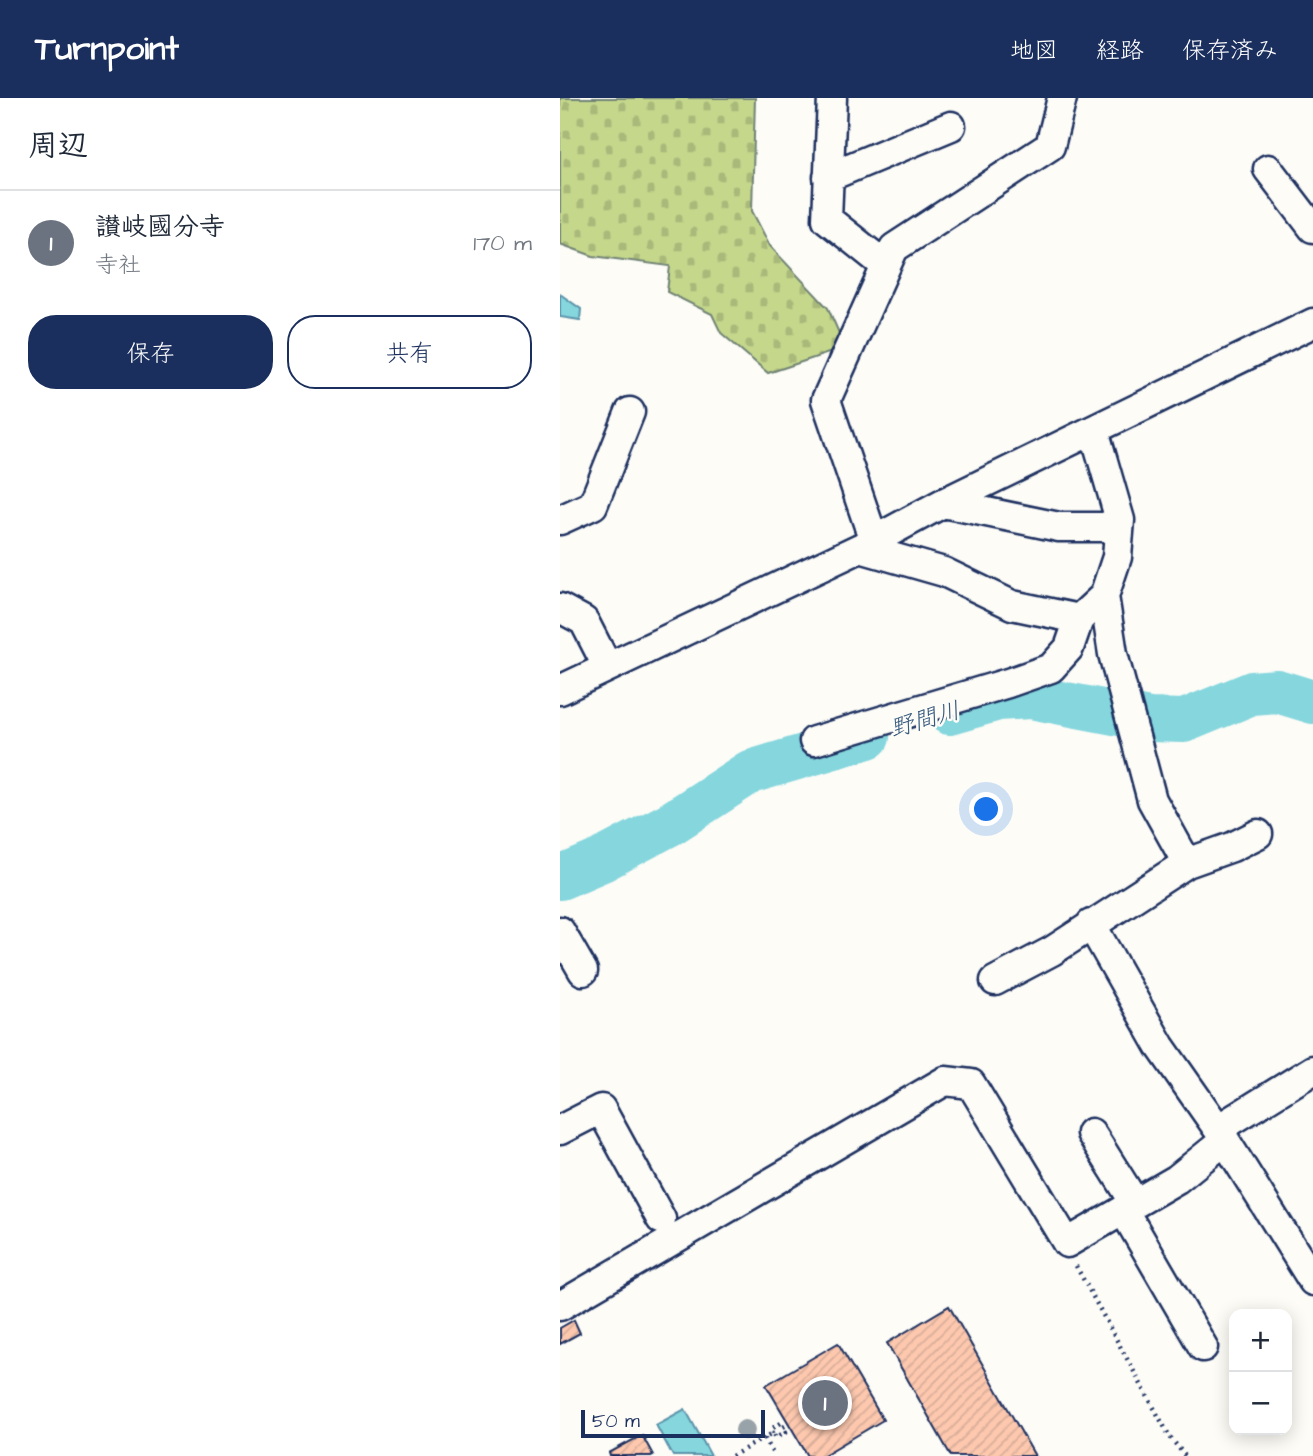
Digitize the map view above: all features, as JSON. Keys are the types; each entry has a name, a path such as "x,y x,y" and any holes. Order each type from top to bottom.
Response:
{"street":[{"path":"832,98 827,219 886,266"},
{"path":"867,545 826,400 894,248 1050,145 1062,98"},
{"path":"828,177 951,126"},
{"path":"1268,169 1313,228"},
{"path":"560,690 867,545 943,503 1094,430 1310,334"},
{"path":"560,520 593,505 630,412"},
{"path":"1094,430 1120,520 1116,557 1104,596 1113,654 1152,800 1187,863"},
{"path":"943,503 1059,527 1105,527 1120,520"},
{"path":"867,545 944,572 1012,606 1079,620"},
{"path":"814,741 1051,668 1069,648 1079,620 1104,596"},
{"path":"560,608 584,621 607,666"},
{"path":"995,981 1052,951 1187,863 1232,847 1258,834"},
{"path":"1091,924 1160,1046 1221,1135 1313,1280"},
{"path":"560,931 583,971"},
{"path":"560,1306 945,1081 971,1084 1067,1243 1177,1179 1221,1135 1313,1070"},
{"path":"560,1130 601,1109 661,1219"},
{"path":"1091,1133 1203,1348"}],"path":[{"path":"1067,1243 1068,1251 1164,1426 1185,1456"},
{"path":"732,1456 774,1433 776,1437 786,1432 783,1427 789,1424"},
{"path":"765,1438 774,1456"}],"green space":[{"path":"560,98 755,98 752,211 770,246 828,308 842,340 838,350 768,373 721,333 712,314 667,292 670,266 593,256 560,244"}],"water":[{"path":"560,294 581,309 580,320 560,317"},
{"path":"685,1409 711,1456 673,1456 656,1425"}],"building":[{"path":"949,1306 1035,1456 951,1456 887,1343"},
{"path":"574,1320 580,1333 560,1344 560,1328"},
{"path":"838,1343 883,1420 822,1456 808,1456 766,1385"},
{"path":"642,1435 653,1455 610,1456 609,1453"}],"waterway":[{"name":"野間川","path":"949,713 998,699 1030,697 1150,720 1184,721 1252,693 1277,691 1313,702"},
{"name":"野間川","path":"560,878 602,860 670,824 750,772 868,737"}],"place":[{"name":"讃岐國分寺","path":"825,1403"}]}
